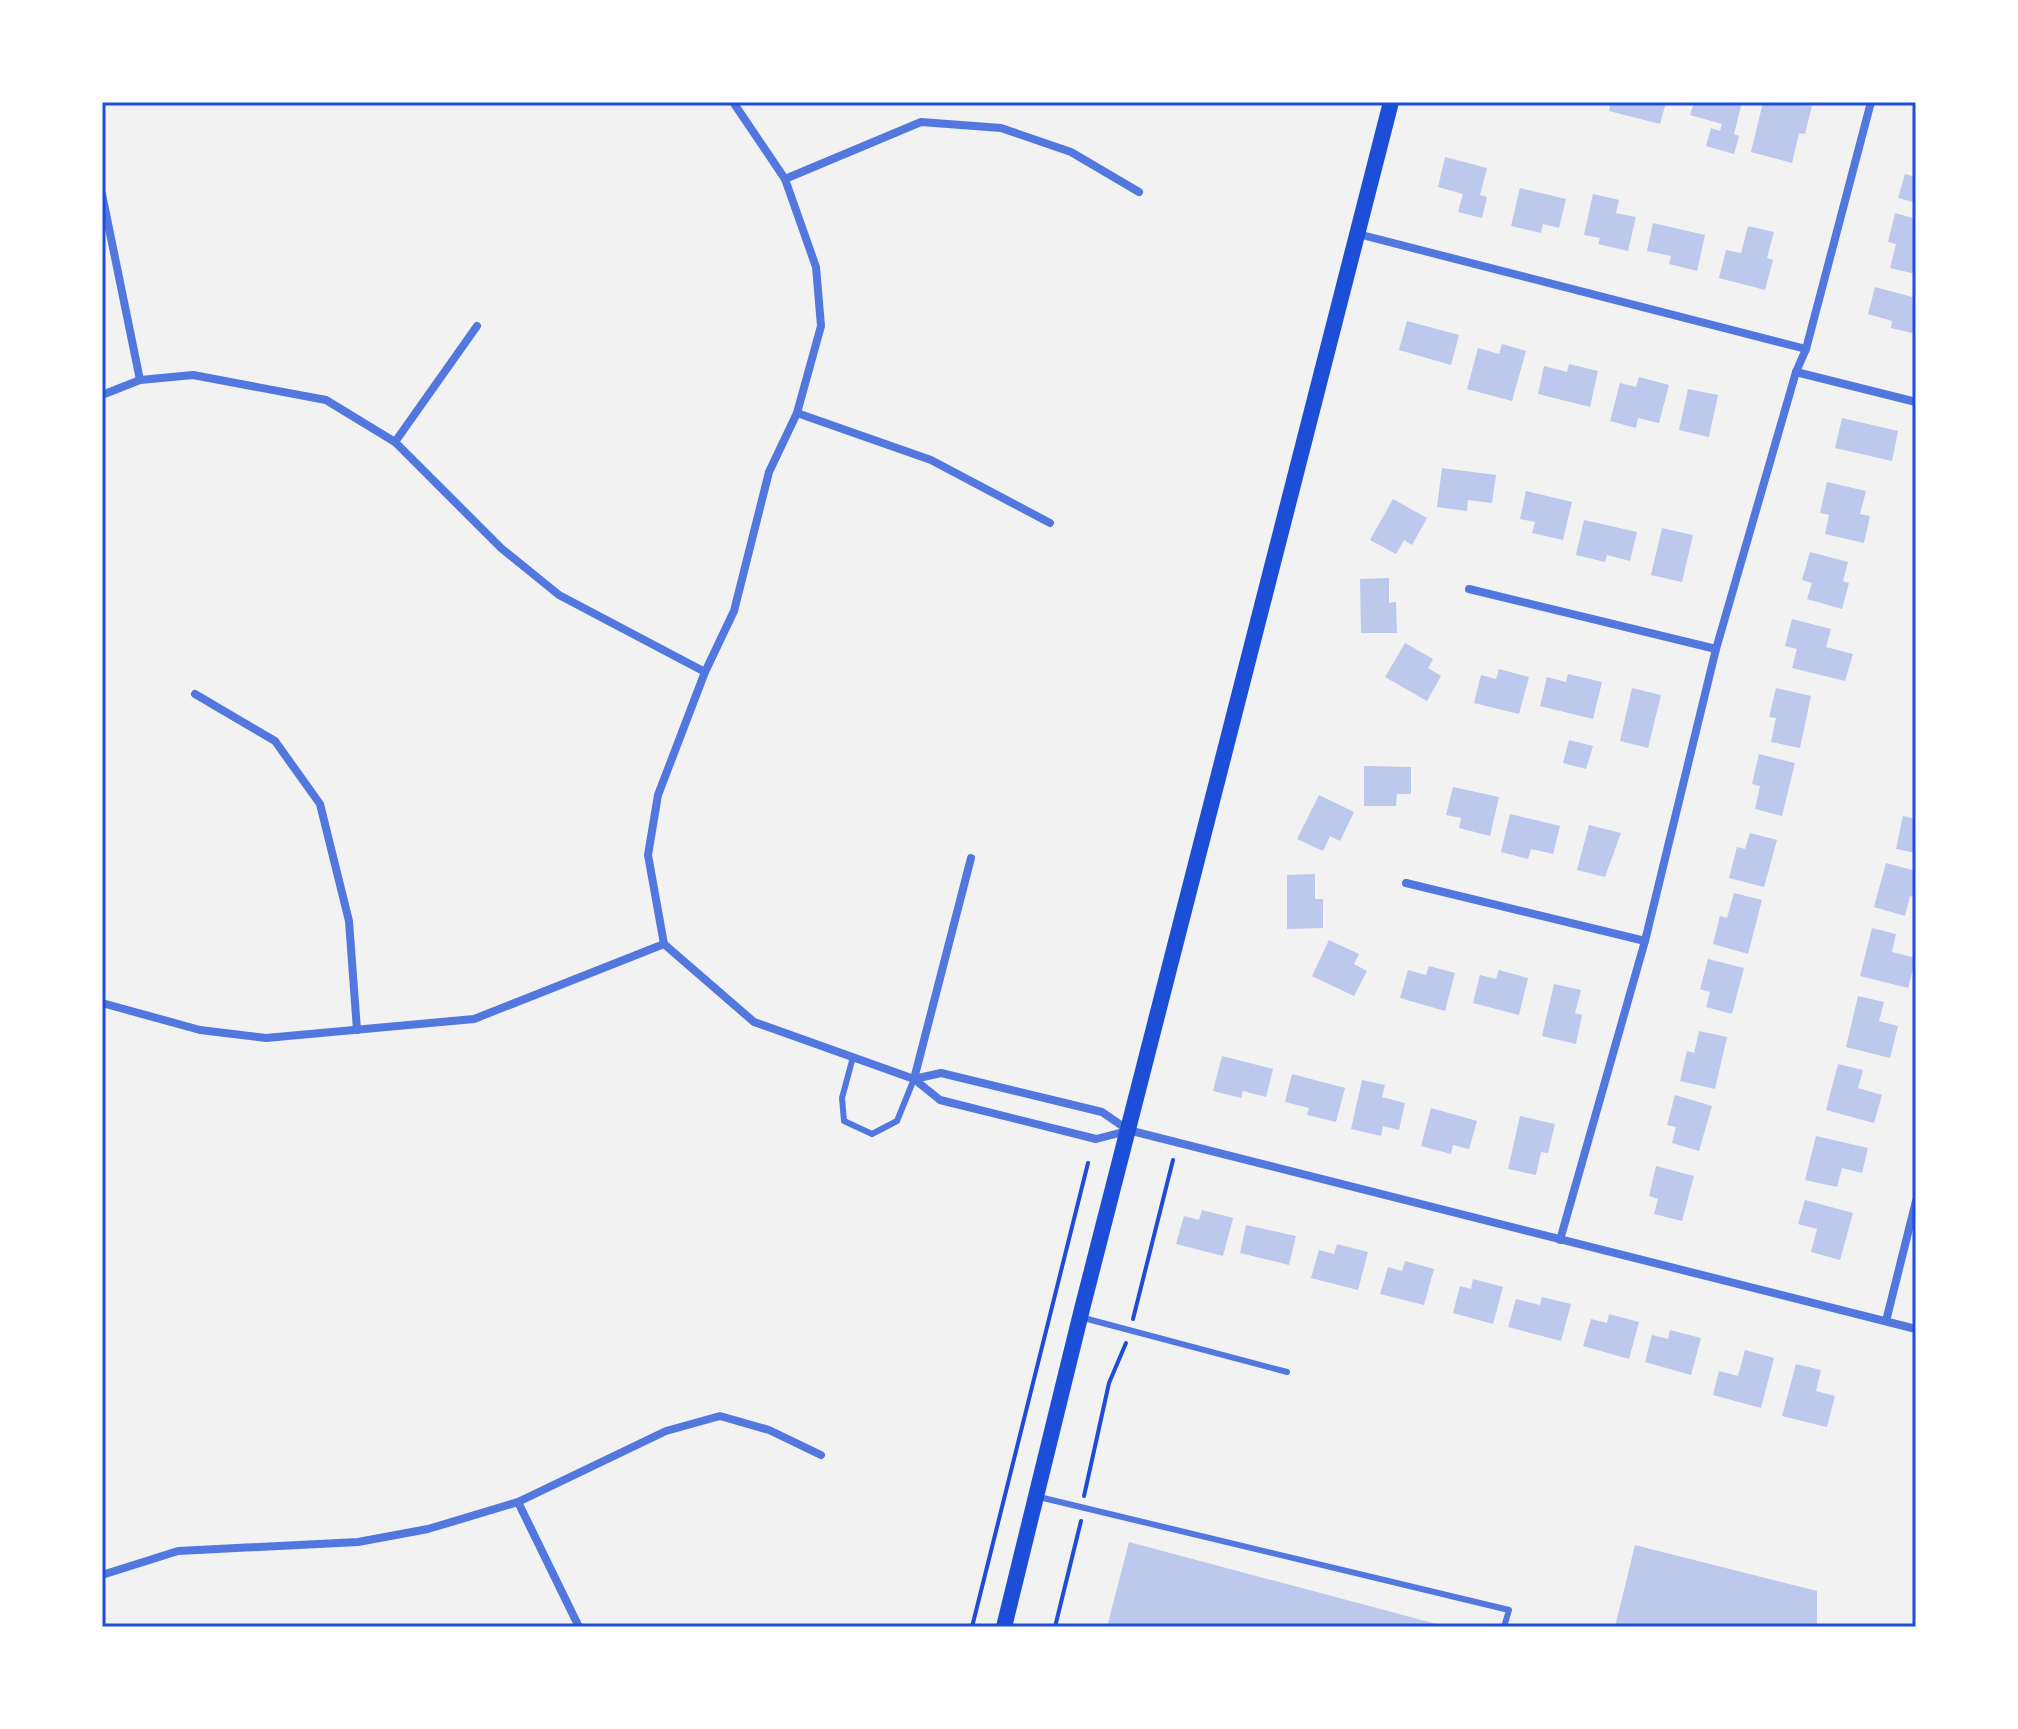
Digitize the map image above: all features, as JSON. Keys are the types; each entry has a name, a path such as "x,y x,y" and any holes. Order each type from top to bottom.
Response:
{"main road":[{"path":"1004,1627 1080,1317 1391,102"}],"street":[{"path":"733,102 785,179 816,267 821,326 797,413 769,472 734,611 705,672 658,795 648,855 664,944 754,1022 914,1079 940,1100 1096,1139 1128,1130"},
{"path":"1560,1240 1645,941 1716,649 1796,372 1806,349 1871,102"},
{"path":"785,179 921,122 1001,128 1071,152 1139,192"},
{"path":"102,194 140,380"},
{"path":"1357,234 1806,349"},
{"path":"395,442 477,326"},
{"path":"1796,372 1916,402"},
{"path":"102,395 140,380 193,375 326,400 395,442 501,548 559,595 705,672"},
{"path":"797,413 931,460 1050,523"},
{"path":"1469,589 1716,649"},
{"path":"195,694 275,741 320,804 349,921 357,1030"},
{"path":"914,1079 971,858"},
{"path":"1406,883 1645,941"},
{"path":"102,1003 200,1030 266,1038 474,1019 664,944"},
{"path":"914,1079 941,1073 1102,1112 1128,1130 1916,1329"},
{"path":"1886,1321 1916,1201"},
{"path":"102,1575 178,1551 358,1542 428,1529 518,1502 666,1431 720,1416 769,1430 821,1455"},
{"path":"518,1502 579,1627"}],"lane":[{"path":"853,1057 842,1098 844,1121 872,1134 897,1121 914,1079"},
{"path":"1080,1317 1287,1372"},
{"path":"1035,1496 1509,1610 1504,1627"}],"path":[{"path":"1055,1627 1083,1508 1090,1457 1109,1383 1130,1330 1173,1160"},
{"path":"972,1627 1088,1163"}],"building":[{"path":"1611,102 1666,102 1660,124 1609,111"},
{"path":"1694,102 1742,102 1734,134 1739,136 1734,154 1706,146 1711,128 1720,131 1722,124 1690,115"},
{"path":"1763,102 1812,106 1805,134 1799,133 1792,163 1751,152"},
{"path":"1445,157 1487,168 1480,195 1487,197 1482,218 1458,212 1463,194 1438,187"},
{"path":"1905,174 1916,177 1916,203 1898,198"},
{"path":"1520,188 1566,199 1559,228 1543,224 1541,233 1511,226"},
{"path":"1593,194 1619,200 1616,213 1636,217 1628,251 1598,244 1600,238 1584,235"},
{"path":"1895,213 1916,219 1916,274 1890,268 1896,244 1888,242"},
{"path":"1653,223 1705,235 1697,271 1669,264 1671,256 1647,251"},
{"path":"1748,226 1774,232 1767,258 1773,260 1765,290 1719,278 1726,250 1741,253"},
{"path":"1875,287 1916,298 1916,334 1891,328 1892,321 1868,314"},
{"path":"1407,321 1459,335 1451,365 1399,350"},
{"path":"1502,344 1526,351 1512,401 1467,389 1478,348 1499,354"},
{"path":"1569,364 1598,371 1590,407 1538,394 1544,366 1567,372"},
{"path":"1639,377 1669,385 1659,423 1638,418 1636,428 1610,421 1620,383 1636,387"},
{"path":"1688,389 1718,395 1709,437 1679,430"},
{"path":"1842,418 1898,431 1892,461 1835,448"},
{"path":"1442,468 1496,475 1492,503 1468,500 1467,511 1437,507"},
{"path":"1827,482 1866,491 1860,514 1870,516 1864,543 1825,534 1829,515 1820,513"},
{"path":"1526,491 1572,502 1563,540 1532,533 1535,522 1520,519"},
{"path":"1393,499 1427,518 1412,545 1404,540 1396,554 1370,540"},
{"path":"1584,520 1637,532 1630,561 1607,555 1605,562 1576,555"},
{"path":"1662,528 1693,535 1682,582 1651,575"},
{"path":"1810,552 1848,562 1843,581 1849,583 1842,609 1807,599 1812,583 1802,580"},
{"path":"1389,578 1389,603 1396,602 1397,633 1361,633 1360,579"},
{"path":"1792,619 1831,629 1826,647 1853,654 1845,681 1792,668 1797,649 1785,646"},
{"path":"1405,643 1433,659 1428,668 1441,676 1427,701 1385,677"},
{"path":"1499,669 1529,677 1519,714 1474,703 1481,675 1496,679"},
{"path":"1568,674 1602,682 1593,719 1540,706 1547,677 1566,682"},
{"path":"1632,688 1661,695 1648,748 1620,741"},
{"path":"1776,688 1811,696 1800,748 1771,742 1776,718 1769,717"},
{"path":"1569,740 1593,746 1586,769 1563,763"},
{"path":"1759,754 1795,763 1782,816 1755,809 1760,786 1752,784"},
{"path":"1364,766 1411,767 1411,794 1397,794 1396,806 1364,806"},
{"path":"1453,787 1499,797 1490,836 1459,828 1461,818 1446,815"},
{"path":"1319,795 1354,812 1340,841 1330,836 1323,851 1297,839"},
{"path":"1510,814 1560,826 1553,854 1531,849 1528,859 1501,852"},
{"path":"1903,816 1916,819 1916,853 1896,849"},
{"path":"1589,825 1621,833 1605,877 1577,870"},
{"path":"1750,833 1777,840 1764,887 1729,878 1737,847 1745,849"},
{"path":"1886,863 1916,871 1916,898 1910,896 1905,916 1874,907"},
{"path":"1315,874 1315,899 1323,899 1323,928 1287,929 1287,875"},
{"path":"1734,893 1762,900 1748,954 1713,944 1720,916 1727,918"},
{"path":"1872,928 1896,934 1892,952 1916,958 1908,988 1860,976"},
{"path":"1329,940 1359,954 1354,964 1367,971 1354,996 1312,976"},
{"path":"1708,959 1744,968 1732,1014 1706,1007 1710,992 1700,989"},
{"path":"1429,966 1455,973 1445,1011 1400,998 1408,970 1426,975"},
{"path":"1499,970 1528,978 1519,1015 1473,1003 1480,975 1496,979"},
{"path":"1554,984 1581,990 1575,1013 1582,1015 1576,1044 1542,1036"},
{"path":"1858,996 1884,1002 1879,1021 1898,1026 1890,1058 1846,1047"},
{"path":"1699,1031 1727,1037 1715,1089 1680,1081 1687,1051 1694,1053"},
{"path":"1222,1056 1273,1069 1266,1097 1243,1091 1241,1098 1213,1091"},
{"path":"1838,1064 1863,1070 1858,1088 1882,1095 1874,1123 1826,1110"},
{"path":"1292,1074 1345,1088 1336,1122 1307,1115 1309,1108 1285,1102"},
{"path":"1362,1080 1385,1085 1382,1097 1405,1103 1399,1130 1383,1126 1381,1136 1351,1129"},
{"path":"1675,1095 1712,1106 1699,1151 1672,1143 1676,1127 1667,1125"},
{"path":"1431,1108 1477,1121 1469,1149 1453,1145 1451,1154 1421,1146"},
{"path":"1520,1116 1555,1124 1548,1153 1541,1152 1536,1175 1508,1169"},
{"path":"1816,1136 1868,1148 1862,1173 1842,1168 1837,1187 1805,1180"},
{"path":"1656,1166 1694,1176 1682,1221 1654,1214 1658,1199 1649,1196"},
{"path":"1805,1200 1853,1213 1840,1260 1811,1252 1817,1229 1798,1224"},
{"path":"1202,1210 1233,1218 1223,1256 1176,1244 1184,1216 1199,1220"},
{"path":"1246,1225 1296,1236 1289,1265 1240,1253"},
{"path":"1337,1244 1368,1252 1358,1290 1311,1278 1319,1250 1334,1254"},
{"path":"1405,1261 1434,1269 1424,1305 1380,1294 1388,1267 1402,1271"},
{"path":"1473,1279 1503,1287 1493,1324 1453,1313 1460,1286 1471,1289"},
{"path":"1542,1297 1571,1304 1561,1341 1508,1327 1516,1299 1540,1305"},
{"path":"1609,1314 1639,1322 1629,1359 1583,1346 1591,1319 1607,1323"},
{"path":"1670,1330 1701,1338 1691,1375 1645,1362 1652,1335 1668,1339"},
{"path":"1745,1350 1774,1358 1761,1408 1713,1395 1719,1371 1738,1376"},
{"path":"1796,1364 1821,1370 1816,1391 1835,1396 1827,1427 1782,1416"},
{"path":"1129,1542 1444,1626 1444,1627 1107,1627"},
{"path":"1635,1545 1817,1591 1817,1627 1615,1627"}]}
